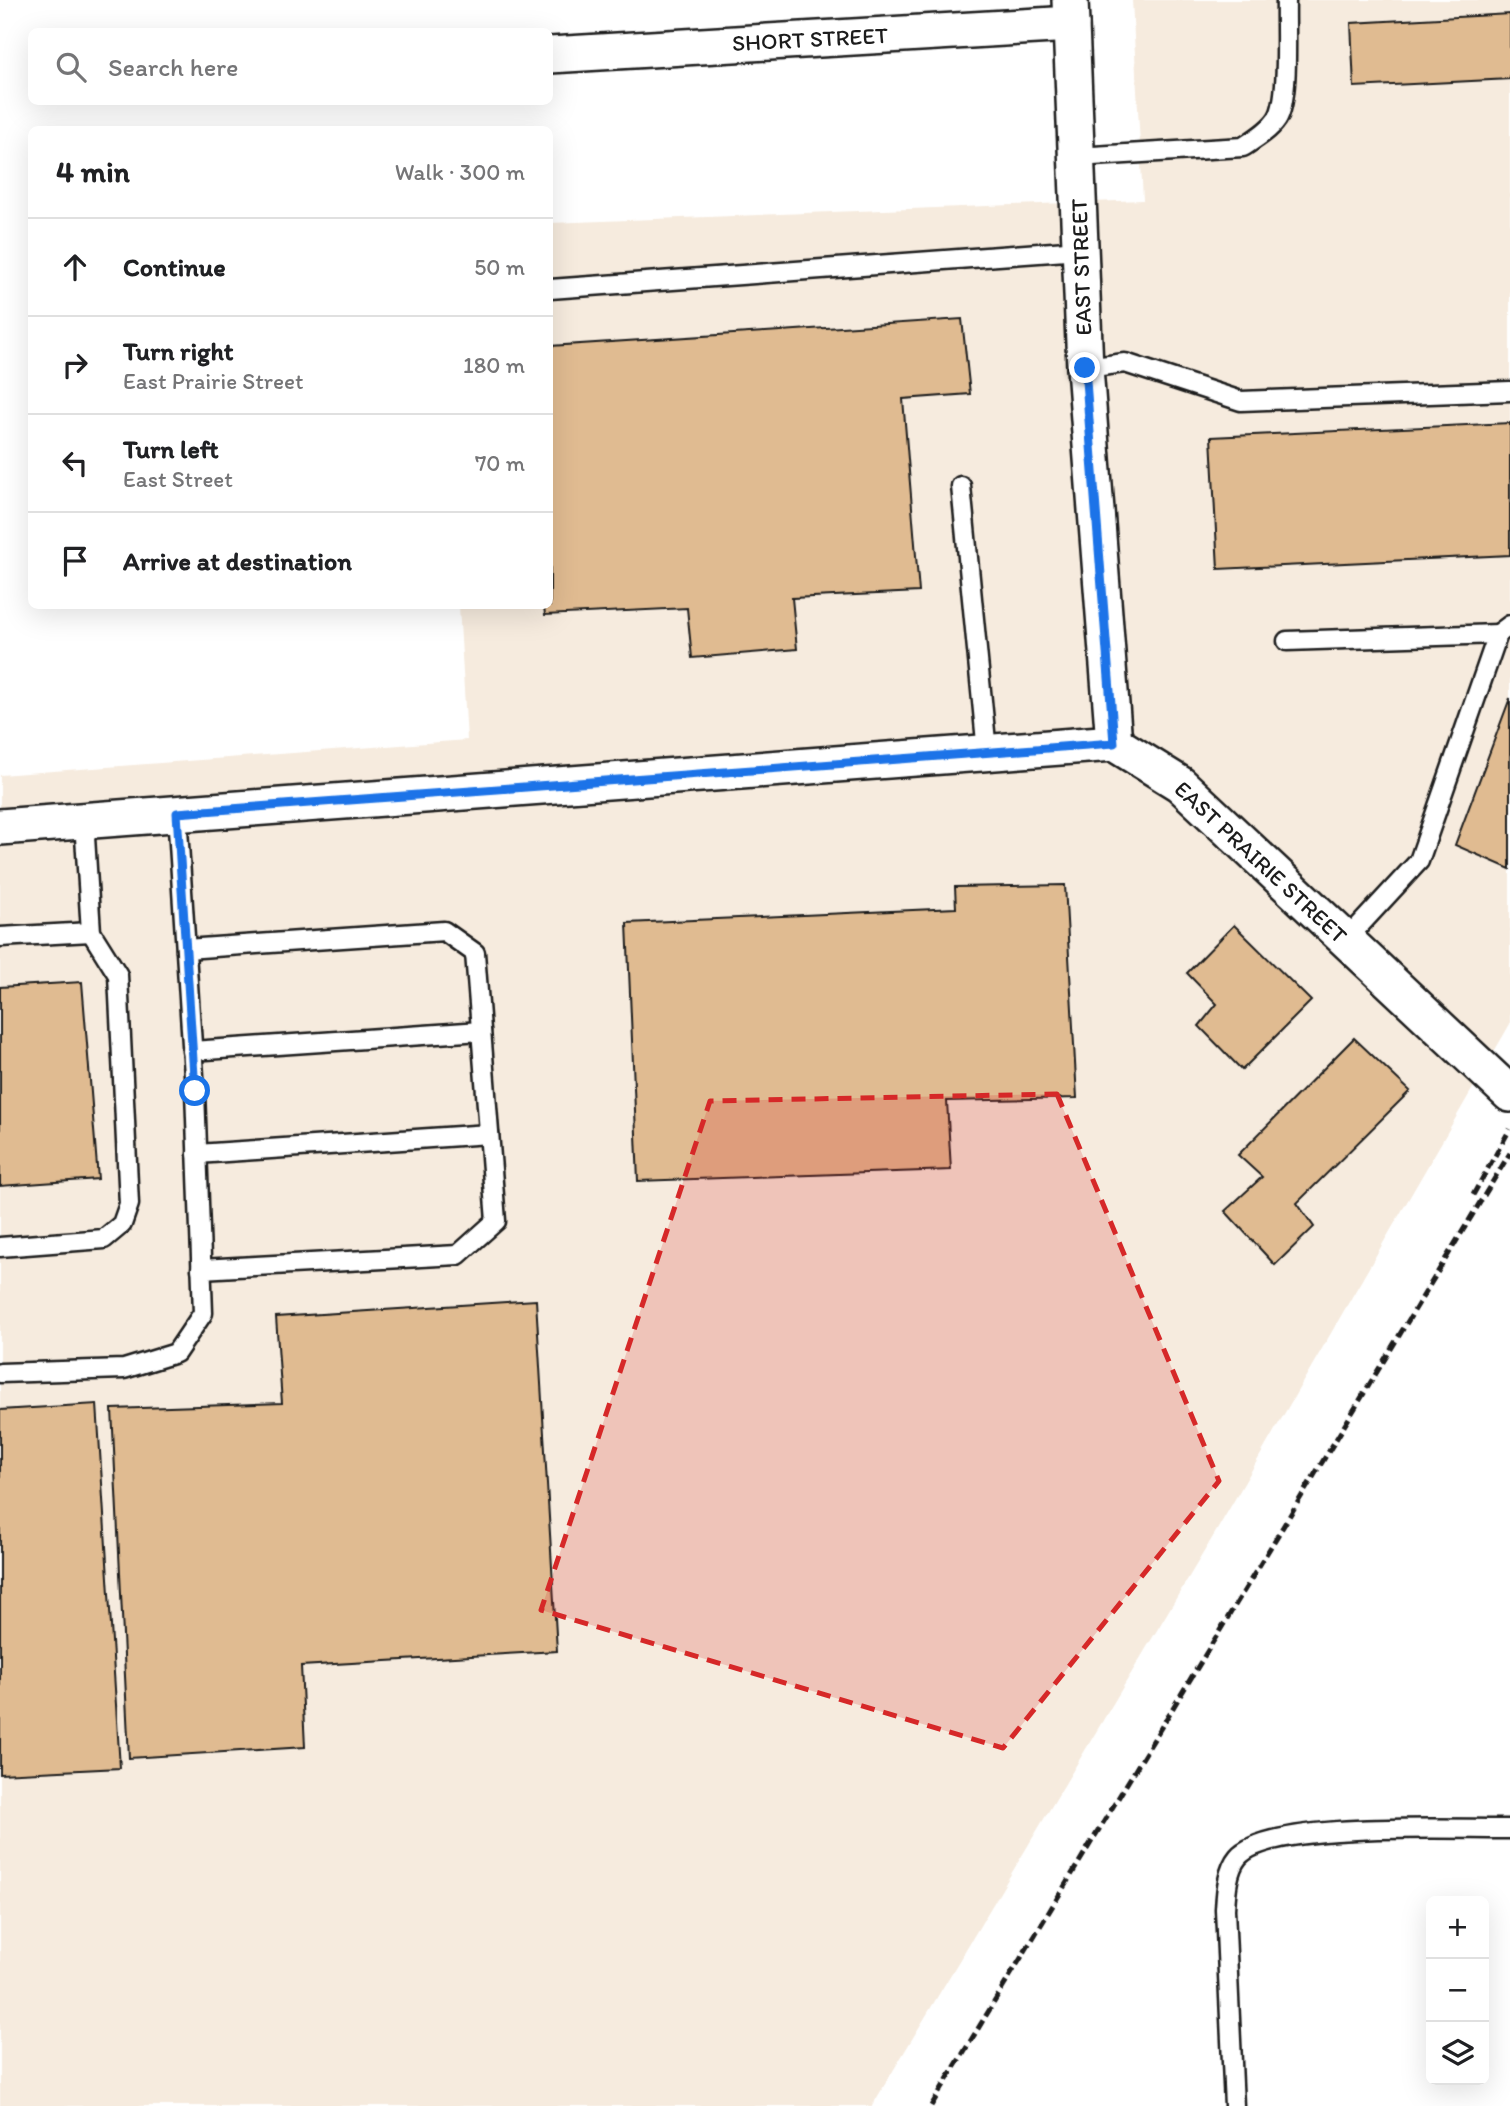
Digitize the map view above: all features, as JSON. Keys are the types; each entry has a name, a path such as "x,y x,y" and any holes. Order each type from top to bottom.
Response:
{"street":[{"name":"EAST STREET","path":"1070,12 1085,368 1114,743"},
{"name":"SHORT STREET","path":"553,55 1070,12"},
{"path":"0,827 1114,743"},
{"name":"EAST PRAIRIE STREET","path":"1114,743 1180,784 1510,1094"}],"lane":[{"path":"1076,158 1243,147 1264,133 1278,118 1284,98 1286,0"},
{"path":"553,289 1080,250"},
{"path":"1085,368 1125,363 1241,401 1510,391"},
{"path":"961,486 987,752"},
{"path":"1287,641 1504,630 1419,861 1346,940"},
{"path":"0,1373 124,1368 176,1353 203,1313 192,1051 177,813"},
{"path":"0,1247 104,1239 122,1224 129,1204 118,975 91,932 84,821"},
{"path":"186,949 444,931 475,953 496,1221 458,1255 201,1269"},
{"path":"0,937 91,932"},
{"path":"192,1051 481,1031"},
{"path":"197,1154 489,1133"},
{"path":"1234,2106 1225,1909 1228,1881 1237,1857 1259,1843 1284,1836 1321,1831 1510,1829"}],"highlighted area":[{"path":"1057,1094 1219,1481 1003,1748 541,1610 710,1101"}],"shaded area":[{"path":"1132,0 1510,0 1510,1024 1217,1530 872,2106 0,2106 0,775 467,740 459,609 553,609 553,223 1143,200"}],"building":[{"path":"1510,14 1510,79 1354,87 1351,23"},
{"path":"962,319 970,394 903,399 919,592 792,598 797,649 692,658 687,608 545,615 544,609 553,609 553,346"},
{"path":"1510,423 1510,555 1218,569 1211,437"},
{"path":"1510,698 1510,869 1455,845"},
{"path":"1065,885 1077,1098 947,1101 951,1170 638,1181 627,923 956,908 955,887"},
{"path":"1234,925 1311,1001 1242,1070 1199,1026 1217,1004 1187,973"},
{"path":"82,982 98,1179 0,1186 0,987"},
{"path":"1354,1038 1410,1091 1297,1203 1314,1227 1275,1265 1225,1211 1262,1177 1238,1155"},
{"path":"536,1300 557,1651 301,1666 305,1747 129,1758 112,1409 282,1403 276,1317"},
{"path":"97,1404 120,1768 0,1774 0,1410"}],"railway":[{"path":"1473,1195 1510,1129"},
{"path":"931,2106 1510,1153"}],"route":[{"path":"195,1091 177,813 1114,743 1085,368"}]}
